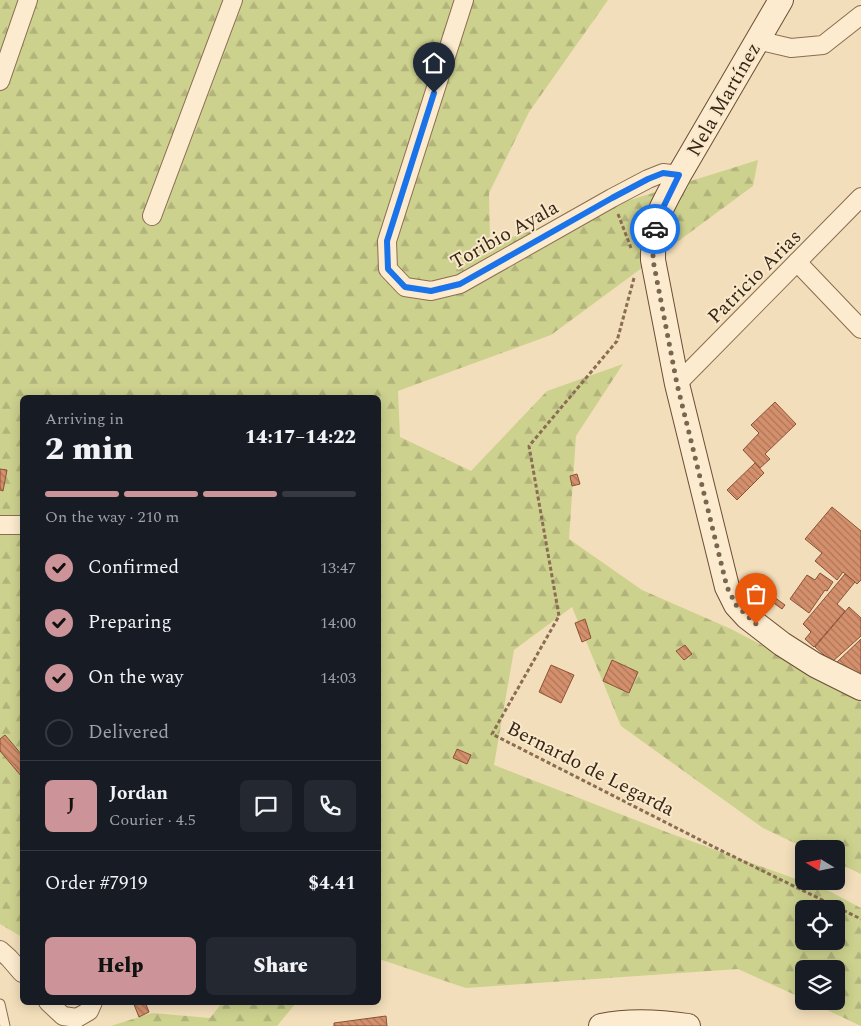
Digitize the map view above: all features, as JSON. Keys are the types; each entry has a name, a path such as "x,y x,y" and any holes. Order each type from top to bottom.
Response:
{"main road":[{"name":"Nela Martínez","path":"781,0 679,175 656,222 653,260 677,384 727,587 736,605 747,617 782,644 815,665 861,688"},
{"path":"601,1026 637,1023 666,1023 688,1026"}],"street":[{"path":"0,81 28,0"},
{"path":"152,216 233,0"},
{"name":"Toribio Ayala","path":"464,0 387,241 388,269 405,287 431,291 460,284 648,179 663,173 679,175"},
{"path":"757,40 790,48 823,45 861,15"},
{"name":"Patricio Arias","path":"677,384 861,197"},
{"path":"797,262 861,329"},
{"path":"0,525 20,526"},
{"path":"0,950 20,971"},
{"path":"51,1005 63,1016 77,1018 89,1011 92,1005"}],"lane":[{"path":"0,1004 5,1026"}],"path":[{"path":"612,198 631,248"},
{"name":"Bernardo de Legarda","path":"635,274 617,341 529,446 559,616 492,734 714,847 861,919"}],"green space":[{"path":"0,0 608,0 529,112 489,193 490,244 758,160 753,186 551,335 398,391 400,437 471,471 547,391 623,364 576,436 569,539 642,590 731,629 861,697 861,874 845,866 845,840 795,840 795,843 763,828 621,726 572,607 514,650 494,765 669,833 795,879 795,890 826,890 861,908 861,1026 827,1010 845,1010 845,960 795,960 795,995 738,969 466,988 381,960 381,395 20,395 20,936 0,924"},
{"path":"220,1005 294,1005 277,1026 111,1026 152,1013 210,1018"}],"building":[{"path":"775,402 796,424 765,454 770,459 760,468 743,450 759,433 751,425"},
{"path":"755,463 764,473 737,500 727,490"},
{"path":"0,469 7,470 3,491 0,490"},
{"path":"577,474 580,484 572,486 570,476"},
{"path":"832,507 861,531 861,580 857,584 843,572 837,580 815,561 822,553 805,539"},
{"path":"820,573 833,582 809,613 790,599 807,575 815,580"},
{"path":"845,574 855,582 837,604 845,611 814,647 805,639 811,632 803,624"},
{"path":"762,577 774,596 764,602 750,585"},
{"path":"774,597 785,605 782,609 771,601"},
{"path":"849,607 861,618 861,636 832,662 815,647"},
{"path":"585,619 591,638 582,642 575,623"},
{"path":"861,639 861,675 836,663"},
{"path":"685,645 692,654 684,660 676,651"},
{"path":"612,660 638,672 629,693 603,681"},
{"path":"551,665 574,675 561,703 539,692"},
{"path":"5,735 20,753 20,775 0,751 0,739"},
{"path":"457,749 471,755 467,764 453,758"},
{"path":"134,1005 146,1005 149,1012 139,1017"},
{"path":"386,1016 387,1026 334,1026 334,1023"}],"way so far":[{"path":"655,229 653,260 677,384 727,587 736,605 756,624"}],"route":[{"path":"434,93 387,241 388,269 405,287 431,291 460,284 648,179 663,173 679,175 656,222 655,229"}]}
